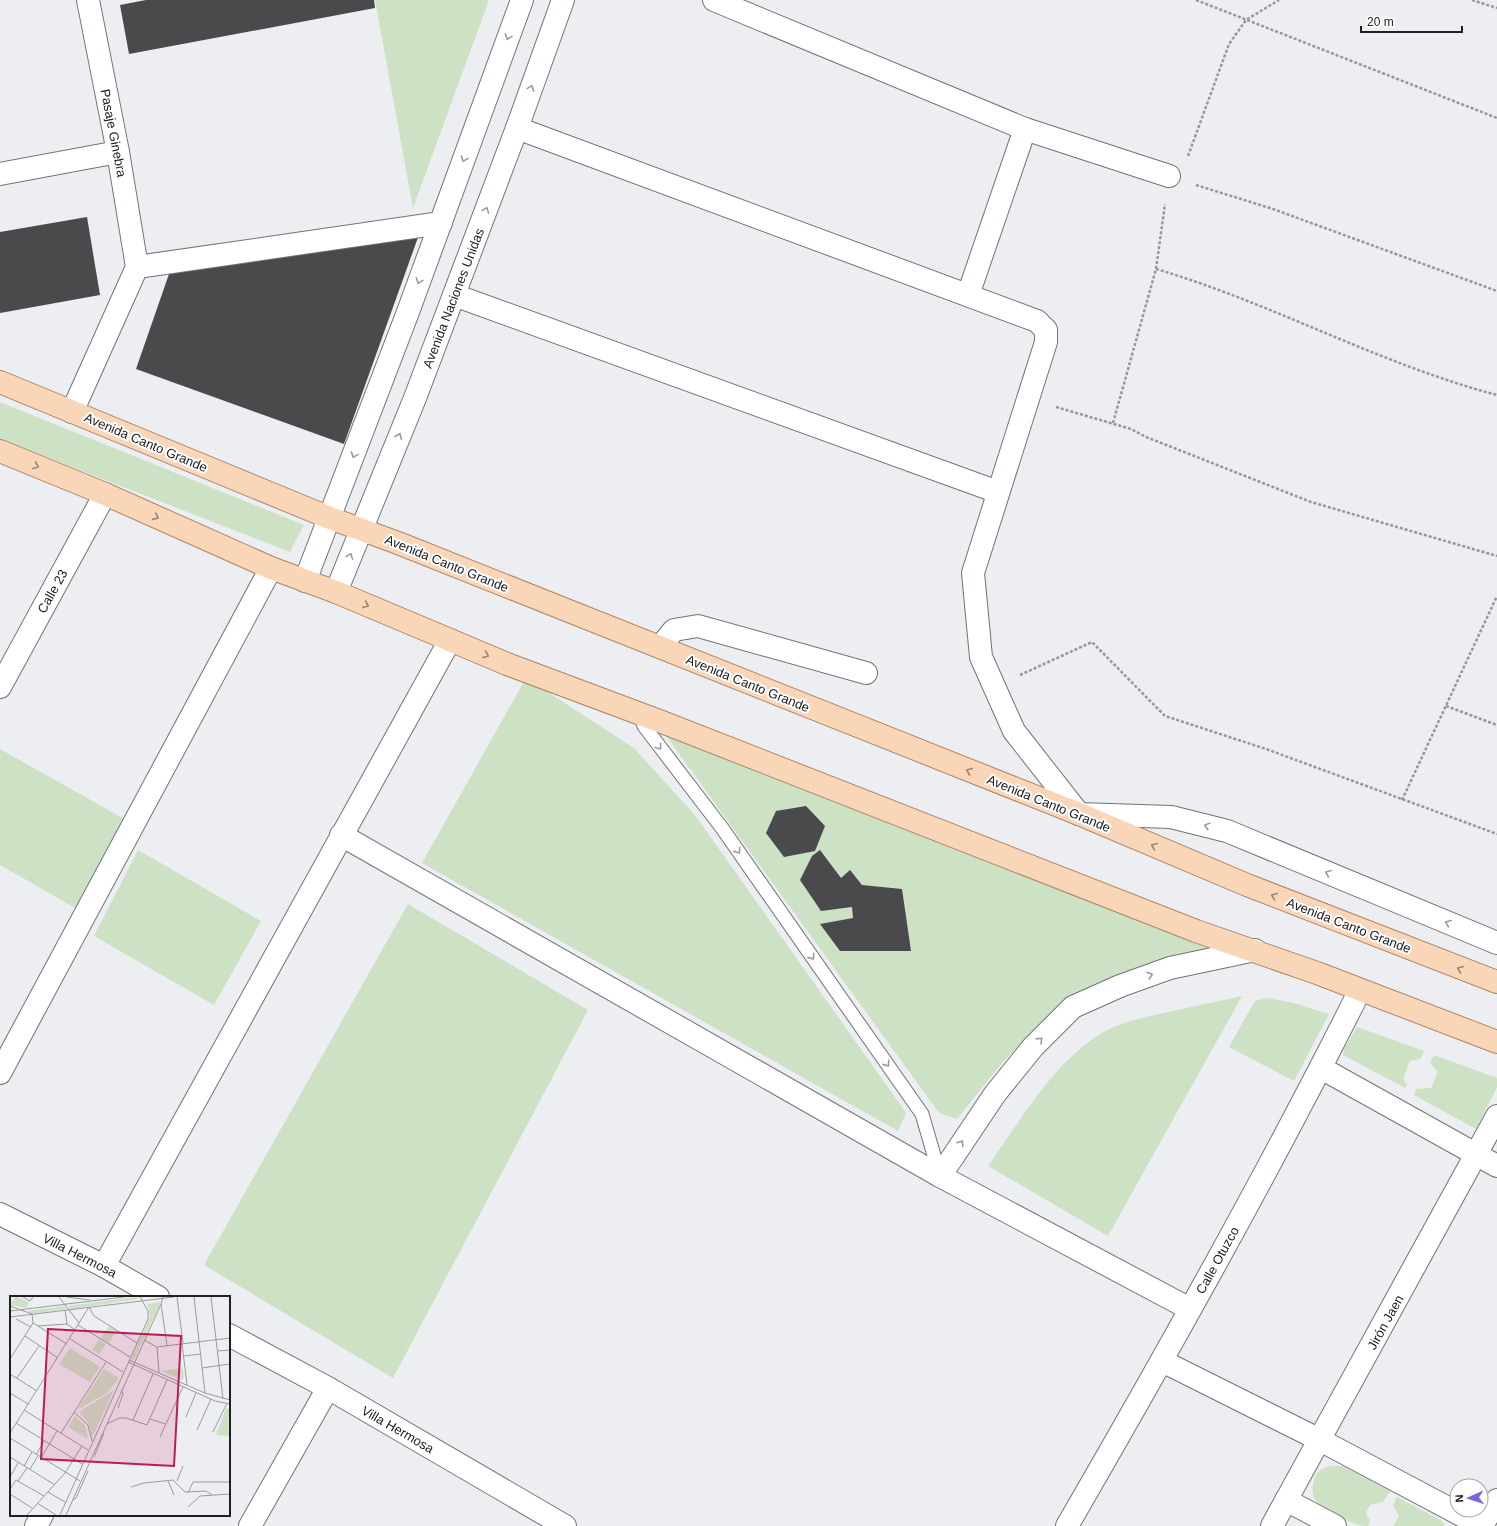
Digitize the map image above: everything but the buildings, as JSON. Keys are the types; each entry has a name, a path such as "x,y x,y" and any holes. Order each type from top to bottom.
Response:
{"main road":[{"name":"Avenida Canto Grande","path":"0,382 330,518 660,647 1079,814 1246,885 1497,982"},
{"path":"0,451 105,494 271,568 336,592 507,664 640,714 1196,931 1255,950 1497,1042"}],"street":[{"name":"Pasaje Ginebra","path":"88,0 118,152 138,267"},
{"path":"305,581 330,518 522,0"},
{"name":"Avenida Naciones Unidas","path":"336,592 360,529 415,398 517,128 563,0"},
{"path":"714,0 1025,129 1174,178"},
{"path":"517,128 1038,321 1046,330 1046,342 974,573 981,657 1014,731 1079,814 1171,817 1227,831 1497,943"},
{"path":"968,295 1025,129"},
{"path":"0,174 118,152"},
{"path":"72,412 138,267 440,223"},
{"path":"454,295 998,492"},
{"name":"Calle 23","path":"0,687 105,494"},
{"path":"0,1073 271,568"},
{"path":"660,647 674,630 698,626 866,673"},
{"path":"104,1266 450,640"},
{"path":"341,835 940,1176 1190,1309"},
{"path":"940,1176 995,1094 1033,1047 1073,1007 1120,986 1170,968 1255,950"},
{"name":"Calle Otuzco","path":"1067,1526 1162,1361 1321,1068 1360,990"},
{"path":"1321,1068 1497,1166"},
{"name":"Jirón Jaen","path":"1272,1526 1477,1155 1497,1116"},
{"name":"Villa Hermosa","path":"0,1214 104,1266 156,1296"},
{"name":"Villa Hermosa","path":"230,1336 328,1388 565,1526"},
{"path":"1162,1361 1320,1440 1482,1526 1497,1500"},
{"path":"250,1526 328,1388"},
{"path":"1286,1500 1336,1526"},
{"path":"36,1526 41,1516"}],"lane":[{"path":"640,714 644,726 722,828 922,1114 940,1176"}],"path":[{"path":"1196,0 1497,118"},
{"path":"1113,423 1156,269 1174,178 1229,44 1246,20 1279,0"},
{"path":"1472,0 1497,8"},
{"path":"1174,178 1273,209 1497,291"},
{"path":"1156,269 1195,281 1468,388 1497,395"},
{"path":"1028,399 1132,429 1146,437 1311,502 1497,556"},
{"path":"1402,800 1497,596"},
{"path":"995,686 1092,642 1165,716 1266,750 1497,834"},
{"path":"1446,706 1497,725"}],"green space":[{"path":"375,0 489,0 413,208"},
{"path":"0,402 304,525 290,552 0,439"},
{"path":"526,678 634,748 695,815 906,1113 898,1131 422,863"},
{"path":"664,733 1222,949 1071,1000 1038,1026 1002,1063 957,1119 939,1113"},
{"path":"0,749 126,820 77,909 0,865"},
{"path":"138,850 261,921 214,1005 94,936"},
{"path":"408,904 588,1010 393,1378 204,1265"},
{"path":"1242,996 1108,1236 988,1166 1047,1083 1083,1046 1103,1033 1124,1023"},
{"path":"1267,998 1294,1003 1329,1014 1294,1081 1229,1047 1255,1001"},
{"path":"1357,1027 1424,1051 1420,1059 1410,1061 1403,1079 1407,1085 1405,1088 1343,1055 1344,1049"},
{"path":"1434,1055 1497,1078 1497,1087 1476,1129 1414,1095 1416,1089 1431,1088 1438,1072 1430,1063"},
{"path":"1332,1466 1343,1466 1390,1491 1383,1502 1370,1505 1366,1513 1370,1521 1368,1526 1355,1524 1336,1515 1321,1506 1314,1498 1313,1487 1316,1474 1322,1469"},
{"path":"1397,1497 1442,1521 1445,1526 1393,1526 1399,1516 1393,1506"}]}
